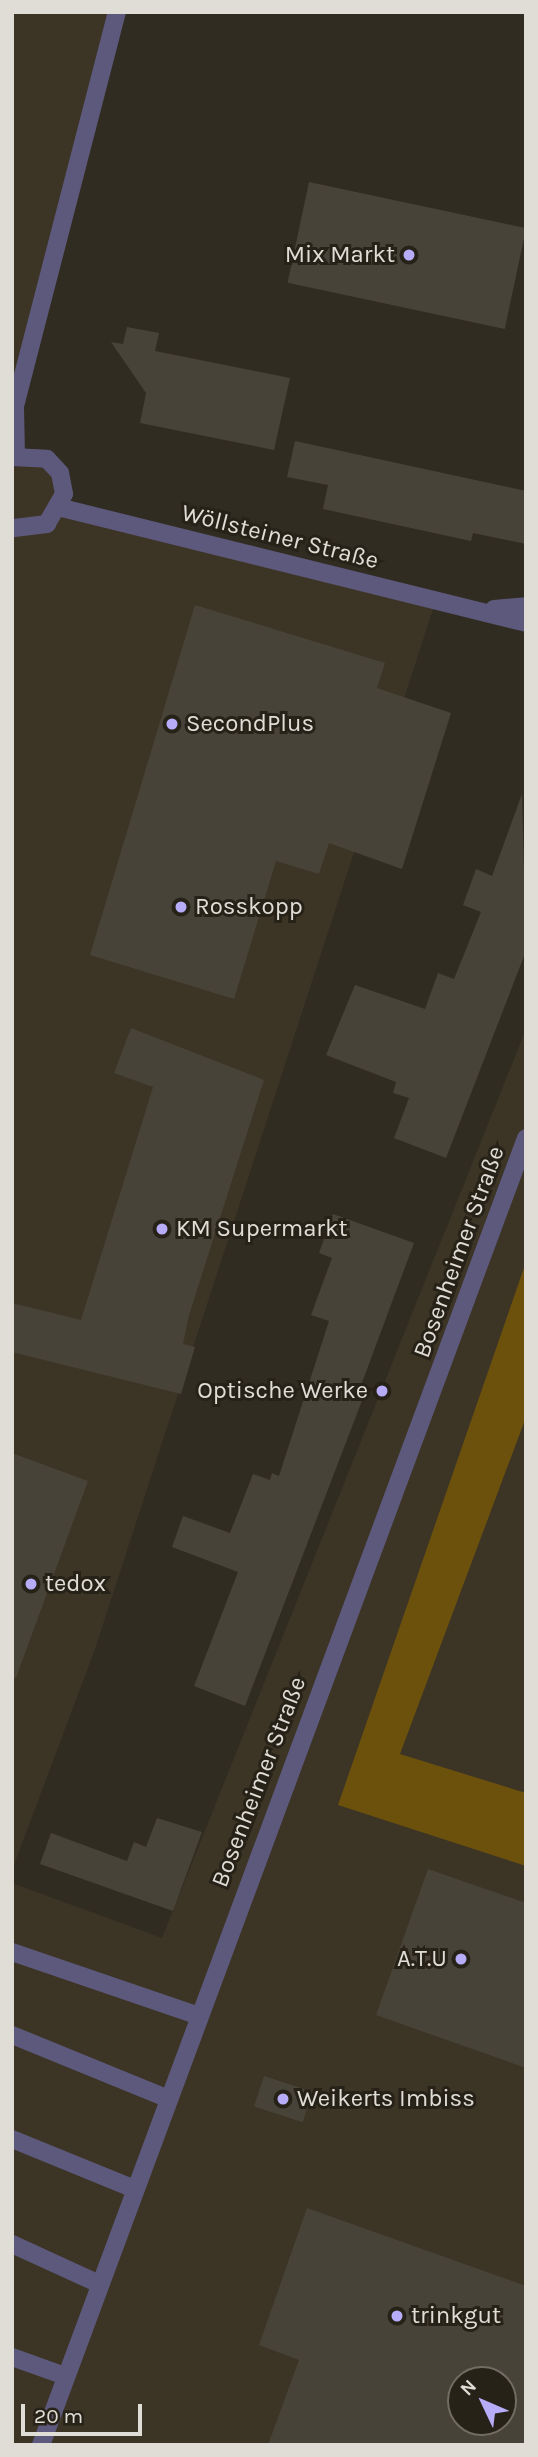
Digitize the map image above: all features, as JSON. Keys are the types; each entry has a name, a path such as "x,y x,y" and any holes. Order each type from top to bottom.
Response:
{"street":[{"path":"12,528 37,529 62,508 63,481 54,465 37,455 14,456 15,406 117,12"},
{"name":"Wöllsteiner Straße","path":"62,508 487,609 526,623"},
{"name":"Wöllsteiner Straße","path":"487,609 526,606"},
{"name":"Bosenheimer Straße","path":"41,2445 132,2188 526,1138"},
{"path":"12,1952 197,2015"},
{"path":"12,2035 166,2098"},
{"path":"12,2139 132,2188"},
{"path":"12,2244 97,2283"},
{"path":"12,2357 65,2376"}],"shaded area":[{"path":"12,12 117,12 15,406 16,454 47,459 62,507 436,600 95,1649 12,1870"},
{"path":"526,1029 526,2445 12,2445 12,1883 162,1938"},
{"path":"526,1262 526,1417 400,1754 526,1793 526,1866 338,1805"}],"building":[{"name":"Mix Markt","path":"309,182 526,228 505,329 288,283"},
{"path":"127,327 159,333 155,351 290,378 274,450 140,423 146,393 111,342 123,344"},
{"path":"295,441 526,491 526,544 473,533 471,541 323,509 328,485 287,477"},
{"path":"195,605 385,663 377,688 451,713 402,869 329,843 319,874 276,861 234,999 90,955"},
{"path":"522,794 526,951 446,1158 394,1138 409,1098 393,1093 396,1082 326,1055 355,985 425,1009 438,973 454,979 481,912 463,905 476,869 492,876"},
{"path":"131,1028 264,1080 189,1315 183,1344 195,1347 181,1394 12,1352 12,1303 81,1320 153,1087 114,1073"},
{"path":"333,1214 414,1243 357,1396 363,1398 245,1706 194,1686 238,1572 172,1547 183,1516 230,1533 253,1474 270,1480 272,1473 279,1476 329,1321 311,1315 332,1258 319,1253"},
{"name":"tedox","path":"12,1453 88,1481 16,1678 12,1677"},
{"path":"157,1818 202,1832 173,1911 40,1864 51,1833 127,1861 134,1842 146,1847"},
{"name":"A.T.U","path":"428,1869 526,1903 526,2068 376,2015"},
{"name":"Weikerts Imbiss","path":"264,2076 313,2092 303,2122 254,2106"},
{"name":"trinkgut","path":"307,2208 526,2286 526,2445 268,2445 299,2360 259,2345"}],"place":[{"name":"Mix Markt","path":"409,255"},
{"name":"SecondPlus","path":"172,724"},
{"name":"Rosskopp","path":"181,907"},
{"name":"KM Supermarkt","path":"162,1229"},
{"name":"Optische Werke","path":"382,1391"},
{"name":"tedox","path":"31,1584"},
{"name":"A.T.U","path":"461,1959"},
{"name":"Weikerts Imbiss","path":"283,2099"},
{"name":"trinkgut","path":"397,2316"}]}
